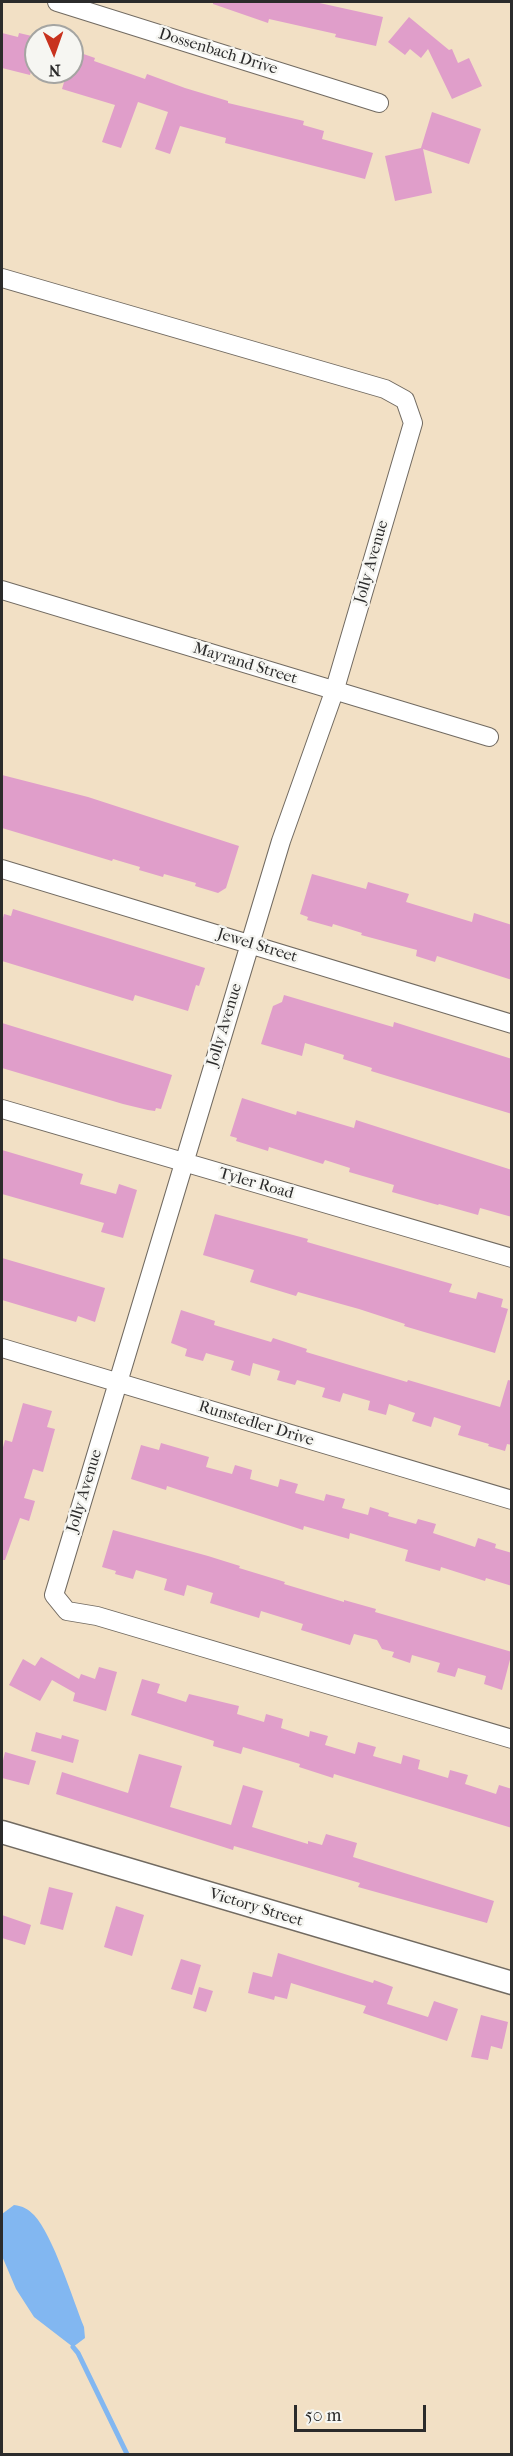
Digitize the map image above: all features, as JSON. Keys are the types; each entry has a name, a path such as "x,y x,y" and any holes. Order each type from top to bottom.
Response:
{"street":[{"name":"Dossenbach Drive","path":"57,2 380,103"},
{"name":"Jolly Avenue","path":"2,278 385,389 405,400 413,423 334,692 283,835 249,944 54,1595 67,1611 98,1616 512,1739"},
{"name":"Mayrand Street","path":"2,590 489,737"},
{"name":"Jewel Street","path":"2,869 512,1024"},
{"name":"Tyler Road","path":"2,1109 512,1258"},
{"name":"Runstedler Drive","path":"2,1348 512,1500"},
{"name":"Victory Street","path":"2,1832 512,1983"}],"water":[{"path":"14,2205 25,2208 41,2224 62,2268 84,2327 85,2338 73,2347 34,2317 16,2289 2,2256 2,2214"}],"building":[{"path":"213,2 315,2 383,17 376,46 335,37 336,34 269,19 268,23 213,4"},
{"path":"409,17 449,50 452,49 458,63 469,58 482,86 452,99 428,49 421,58 410,49 405,55 388,42"},
{"path":"2,33 18,37 19,33 24,34 24,74 2,68"},
{"path":"84,54 95,58 94,61 145,79 147,74 228,101 228,103 304,121 303,125 324,131 322,139 373,153 365,179 225,143 226,138 180,126 170,154 155,149 168,112 138,102 121,148 102,142 115,105 62,89 63,84 84,84"},
{"path":"432,112 481,129 469,164 423,149 432,193 395,201 385,156 421,148"},
{"path":"2,775 88,797 239,846 226,888 218,893 195,886 196,883 164,874 163,877 139,870 140,867 113,859 112,861 2,828"},
{"path":"312,874 366,889 368,882 409,894 406,902 472,922 474,913 512,925 512,980 437,956 435,962 416,956 417,950 361,935 362,933 333,924 332,927 307,920 308,917 300,914"},
{"path":"13,909 205,968 199,986 196,985 188,1011 135,995 133,1001 2,961 2,922 4,914 11,916"},
{"path":"284,995 393,1027 394,1022 512,1059 512,1114 371,1071 372,1068 343,1059 344,1055 305,1043 302,1056 261,1044 273,1006 282,1002"},
{"path":"2,1023 172,1075 161,1109 156,1108 155,1111 123,1104 2,1068"},
{"path":"242,1098 296,1115 297,1111 354,1128 356,1120 512,1170 512,1217 480,1208 478,1215 438,1205 392,1192 394,1185 349,1172 350,1168 325,1160 323,1164 269,1147 268,1151 236,1141 237,1138 230,1136"},
{"path":"2,1150 83,1174 80,1184 116,1194 119,1184 137,1190 123,1238 101,1232 104,1223 2,1194"},
{"path":"215,1214 308,1239 307,1242 452,1284 449,1292 476,1299 478,1292 503,1299 501,1307 508,1309 495,1353 404,1326 405,1324 359,1309 298,1292 296,1296 250,1282 254,1270 203,1255"},
{"path":"2,1258 105,1288 95,1322 78,1316 76,1322 2,1300"},
{"path":"181,1310 215,1321 214,1325 271,1342 273,1338 307,1349 306,1352 500,1407 508,1380 512,1381 512,1445 507,1444 505,1451 488,1446 489,1444 458,1435 461,1426 434,1417 431,1427 412,1421 415,1413 389,1404 386,1415 368,1410 370,1401 343,1393 340,1402 322,1397 325,1388 297,1380 295,1385 277,1380 280,1371 253,1363 250,1376 231,1370 234,1361 206,1353 203,1361 185,1356 187,1349 171,1343"},
{"path":"23,1403 52,1411 47,1427 55,1429 43,1472 33,1469 24,1498 35,1501 29,1521 20,1518 5,1560 2,1560 2,1451 5,1440 12,1442"},
{"path":"161,1443 209,1457 206,1467 232,1474 235,1465 252,1470 250,1479 278,1487 280,1479 298,1484 295,1493 324,1501 326,1494 345,1499 342,1508 368,1515 370,1507 389,1513 388,1516 416,1524 418,1519 436,1524 433,1533 475,1547 478,1538 496,1544 495,1548 512,1553 512,1586 486,1578 485,1581 441,1567 440,1571 405,1561 408,1550 350,1533 349,1539 304,1526 303,1530 167,1486 166,1490 131,1479 141,1445 159,1450"},
{"path":"113,1530 208,1556 285,1582 284,1584 376,1609 375,1612 512,1652 502,1690 484,1684 486,1676 458,1668 455,1677 437,1672 440,1663 412,1655 410,1663 392,1657 394,1652 382,1649 377,1640 354,1634 350,1645 301,1630 303,1624 261,1611 259,1618 210,1603 213,1593 187,1585 184,1596 164,1590 167,1579 136,1570 133,1579 115,1574 116,1571 102,1567"},
{"path":"41,1657 79,1679 81,1674 95,1679 99,1667 117,1672 106,1711 73,1701 75,1693 52,1680 40,1701 9,1685 23,1659 35,1666"},
{"path":"142,1679 160,1684 157,1693 186,1702 189,1694 239,1706 237,1714 264,1722 266,1714 283,1719 281,1728 309,1737 310,1731 328,1736 325,1745 355,1754 358,1742 376,1747 373,1756 401,1764 403,1755 420,1760 418,1769 448,1778 450,1770 468,1775 465,1784 496,1794 499,1785 512,1789 512,1828 334,1774 333,1778 299,1767 300,1764 243,1747 241,1754 213,1746 214,1741 131,1715"},
{"path":"36,1732 61,1739 62,1735 79,1740 73,1763 31,1751"},
{"path":"5,1752 36,1761 29,1785 2,1778"},
{"path":"139,1754 182,1766 170,1807 231,1825 243,1785 263,1791 252,1827 308,1844 308,1841 322,1845 326,1834 357,1843 353,1857 494,1901 487,1923 358,1887 360,1883 234,1846 233,1850 56,1794 62,1772 128,1793"},
{"path":"49,1887 73,1893 63,1930 40,1924"},
{"path":"116,1906 144,1915 132,1956 104,1947"},
{"path":"2,1915 31,1925 25,1945 2,1938"},
{"path":"278,1953 373,1983 374,1980 393,1987 387,2004 428,2017 434,2001 458,2009 447,2041 363,2013 366,2006 291,1983 287,1999 275,1996 274,2000 248,1993 253,1972 272,1977"},
{"path":"181,1959 201,1965 192,1995 171,1989"},
{"path":"199,1987 213,1991 206,2012 193,2008"},
{"path":"481,2015 508,2022 502,2049 491,2046 488,2060 471,2057"}],"waterway":[{"path":"73,2347 127,2454"}]}
